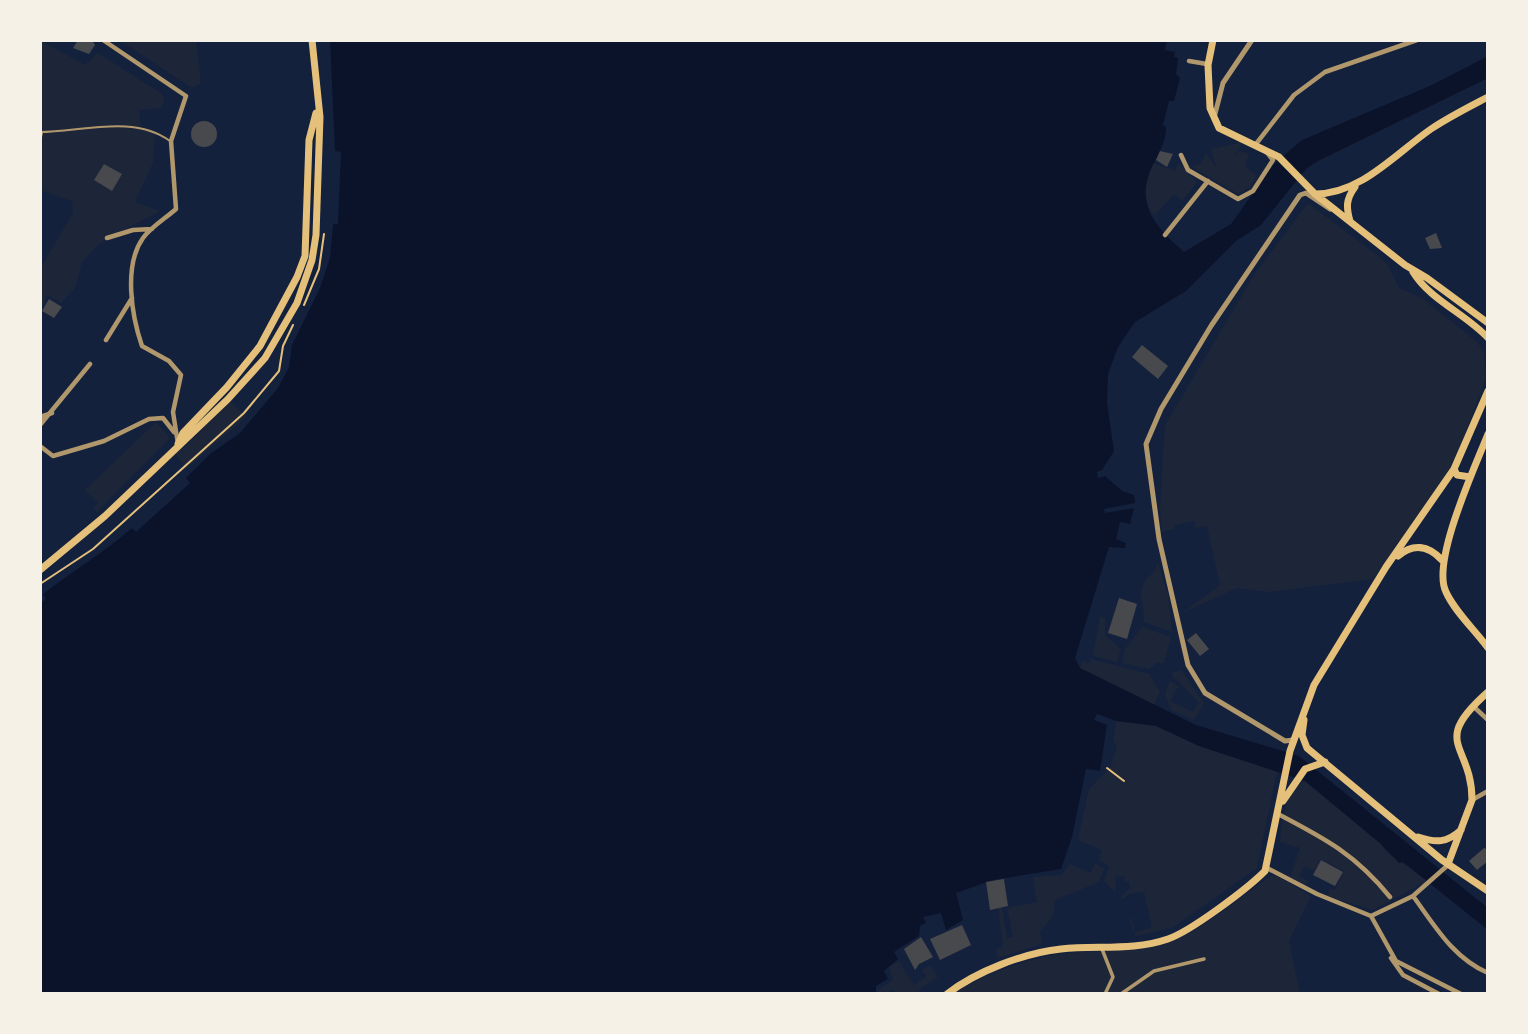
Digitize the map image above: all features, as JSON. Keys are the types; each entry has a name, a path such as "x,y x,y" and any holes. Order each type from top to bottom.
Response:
{"main road":[{"path":"40,570 105,516 178,444 192,435 262,362 286,324 307,279 316,235 320,117 312,40"},
{"path":"1213,40 1208,65 1210,108 1219,128 1266,149 1279,158 1315,194 1413,272 1427,278 1488,323"},
{"path":"1315,194 1332,194 1357,183 1433,127 1488,97"},
{"path":"1350,221 1346,207 1348,195 1357,183"},
{"path":"1413,272 1420,283 1466,317 1488,338"},
{"path":"947,994 977,975 1044,952 1102,949 1175,936 1267,867 1290,751 1289,741 1308,698 1386,567 1454,469 1488,391"},
{"path":"1488,434 1470,477 1442,560 1442,583 1446,594 1488,648"},
{"path":"1454,469 1457,474 1470,477"},
{"path":"1386,567 1413,547 1434,551 1442,560"},
{"path":"1445,867 1453,857 1472,800 1472,790 1456,737 1458,723 1488,692"},
{"path":"1308,698 1303,722 1304,741 1445,867 1460,872 1488,891"},
{"path":"1279,811 1293,784 1311,766 1325,762"},
{"path":"1413,836 1433,842 1443,841 1461,830"},
{"path":"1453,857 1460,872"}],"street":[{"path":"103,40 186,96 170,141 176,209 143,239 133,259 136,327 142,346 169,361 181,374 173,412 174,433"},
{"path":"1214,121 1223,83 1252,40"},
{"path":"1255,144 1294,95 1325,72 1417,40"},
{"path":"1189,61 1208,65"},
{"path":"1181,155 1188,170 1238,199 1253,191 1273,160 1266,149"},
{"path":"1166,235 1208,181"},
{"path":"1289,741 1205,693 1188,665 1159,539 1146,444 1161,409 1211,326 1300,195 1306,193 1321,205 1337,211"},
{"path":"107,238 133,230 153,229"},
{"path":"106,340 133,297"},
{"path":"40,425 90,364"},
{"path":"40,417 52,413"},
{"path":"40,446 53,456 104,441 149,419 163,418 178,444"},
{"path":"1472,706 1488,720"},
{"path":"1472,800 1488,791"},
{"path":"1279,811 1339,846 1371,874 1391,897"},
{"path":"1267,867 1307,890 1371,916 1403,975 1439,994"},
{"path":"1371,916 1412,896 1430,883 1445,867"},
{"path":"1412,896 1457,954 1488,973"},
{"path":"1102,949 1113,978 1105,994"},
{"path":"1390,954 1403,966 1443,982 1461,994"},
{"path":"1121,994 1159,969 1204,959"}],"lane":[{"path":"40,141 41,132 85,126 118,126 159,134 170,141"}],"path":[{"path":"304,306 319,269 324,225"},
{"path":"40,584 93,549 244,413 279,371 283,346 298,316"},
{"path":"1107,768 1124,781"}],"shaded area":[{"path":"40,40 85,65 98,53 162,94 164,102 161,108 139,110 141,128 155,130 153,163 135,202 160,211 100,243 82,262 75,288 61,303 48,295 40,309 40,269 73,213 72,201 40,190"},
{"path":"119,40 196,40 201,83 192,88"},
{"path":"330,40 1167,40 1165,50 1175,52 1174,57 1178,58 1176,74 1180,78 1174,101 1169,101 1163,125 1166,127 1164,142 1148,177 1146,190 1150,213 1156,223 1184,252 1231,224 1273,165 1302,140 1432,85 1488,56 1488,78 1306,169 1261,225 1236,241 1186,291 1135,322 1118,347 1108,374 1107,403 1114,451 1102,470 1097,472 1098,478 1105,476 1122,491 1134,495 1135,503 1104,509 1105,513 1134,508 1130,524 1120,522 1116,539 1126,543 1125,548 1109,547 1075,658 1080,668 1196,725 1299,756 1488,908 1488,930 1403,862 1399,863 1381,844 1305,781 1199,746 1156,726 1116,721 1097,714 1094,720 1107,725 1100,771 1086,769 1072,837 1061,869 993,880 956,893 963,920 946,930 941,913 923,917 926,923 920,926 919,936 894,952 898,959 884,971 888,979 876,986 876,994 40,994 40,603 46,599 43,594 132,528 136,532 190,483 186,478 210,454 240,433 278,388 289,367 292,345 320,288 330,258 333,224 338,224 341,152 335,151"},
{"path":"1240,138 1244,140 1234,157 1239,151 1249,154 1245,166 1257,176 1249,188 1238,194 1192,167 1200,164 1206,153 1216,167 1211,149 1236,144"},
{"path":"1153,163 1175,171 1179,163 1197,182 1182,201 1174,194 1154,216 1145,190"},
{"path":"1308,203 1388,265 1399,288 1422,298 1477,342 1484,352 1486,378 1454,464 1373,579 1268,592 1237,588 1182,613 1220,585 1207,526 1196,528 1194,521 1175,525 1174,529 1162,532 1160,508 1165,425 1256,272"},
{"path":"230,401 246,417 186,469 175,453 187,445"},
{"path":"156,422 170,438 97,512 93,508 98,503 85,490"},
{"path":"1158,563 1168,595 1172,632 1144,622 1141,596 1143,586"},
{"path":"1100,617 1105,618 1105,635 1121,649 1117,662 1093,656"},
{"path":"1142,627 1171,637 1164,663 1157,663 1149,669 1122,663 1125,649"},
{"path":"1091,659 1149,674 1160,692 1154,705 1080,668 1082,661 1090,663"},
{"path":"1181,670 1204,703 1194,720 1171,710 1165,694 1170,680 1180,688 1176,689 1170,701 1193,712 1199,702 1172,676 1172,672"},
{"path":"1117,719 1156,726 1199,746 1277,771 1257,868 1172,928 1135,936 1129,918 1132,919 1135,933 1152,927 1144,892 1129,894 1122,900 1121,897 1130,888 1129,881 1125,882 1124,876 1115,877 1116,893 1104,881 1109,867 1099,860 1102,850 1078,840 1089,789 1111,767 1117,746 1113,740"},
{"path":"1305,781 1381,844 1386,852 1428,881 1373,910 1327,896 1330,889 1335,890 1344,871 1321,859 1314,871 1304,866 1299,876 1308,881 1306,885 1290,877 1300,848 1280,842 1282,825 1288,800"},
{"path":"1095,863 1104,869 1099,882 1055,900 1053,916 1040,932 1042,944 998,958 996,950 1003,946 998,908 1002,907 1007,938 1013,937 1007,908 1037,902 1033,877 1061,875 1070,864 1091,873"},
{"path":"1270,876 1277,876 1311,896 1289,941 1300,994 953,994 994,973 1038,958 1068,953 1118,951 1168,943 1207,922"},
{"path":"899,961 914,985 926,977 922,970 930,965 938,977 919,989 921,994 897,994 894,990 881,994 878,990 893,980 889,967"}],"building":[{"path":"78,40 92,40 95,45 89,54 73,48"},
{"path":"204,121 213,125 217,134 213,143 204,147 195,143 191,134 195,125"},
{"path":"1160,151 1173,154 1167,167 1156,160"},
{"path":"104,164 122,174 112,191 94,180"},
{"path":"1436,233 1442,248 1430,249 1425,238"},
{"path":"49,299 62,307 54,318 42,311"},
{"path":"1142,345 1168,366 1158,379 1132,357"},
{"path":"1119,598 1137,604 1127,639 1108,633"},
{"path":"1196,633 1209,649 1200,656 1187,640"},
{"path":"1484,848 1488,850 1488,861 1477,870 1469,861"},
{"path":"1321,860 1343,872 1335,886 1313,875"},
{"path":"1004,879 1008,906 990,910 986,882"},
{"path":"962,925 971,945 940,960 930,939"},
{"path":"921,937 933,957 919,964 915,970 904,949"}]}
